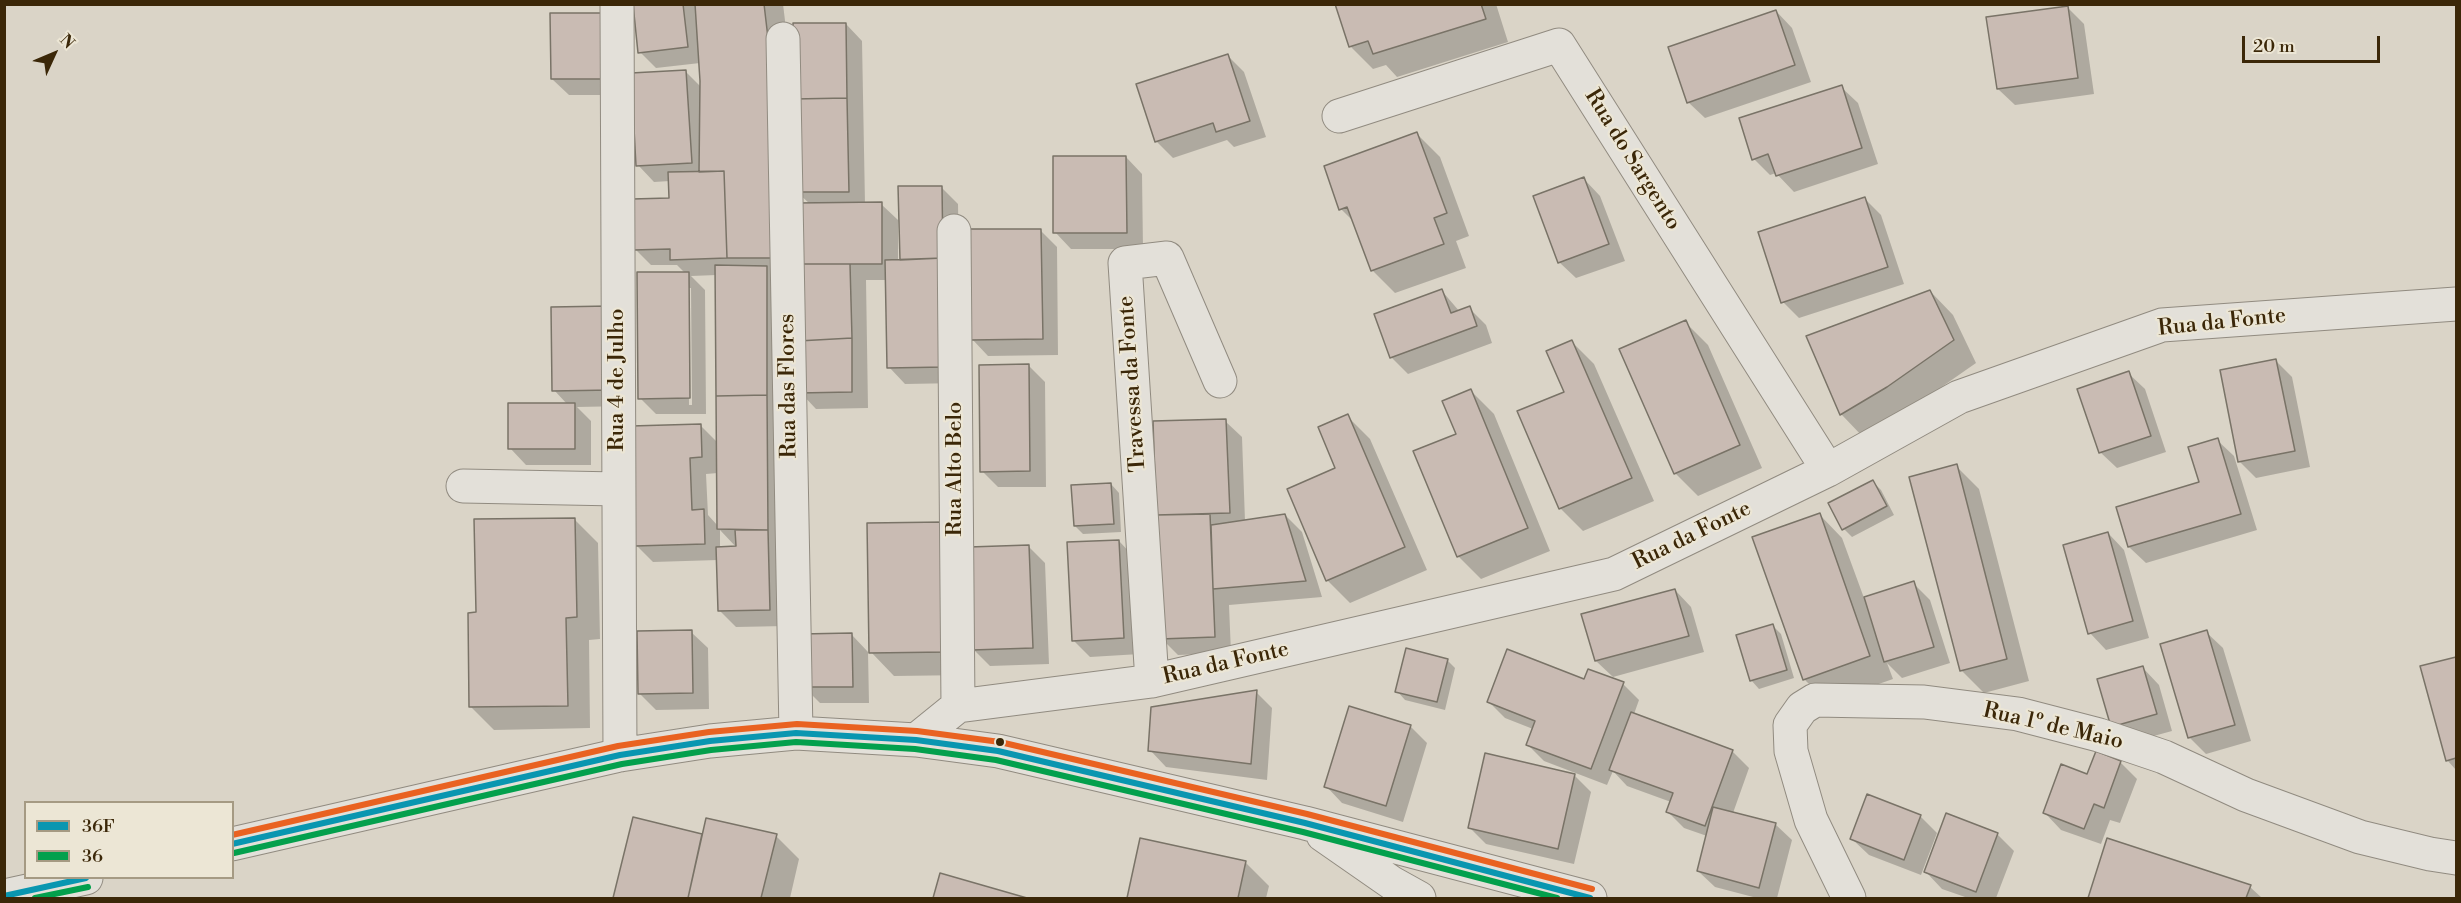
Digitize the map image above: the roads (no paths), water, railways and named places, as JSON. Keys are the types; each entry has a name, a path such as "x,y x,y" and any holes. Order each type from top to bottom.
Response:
{"street":[{"name":"Rua 4 de Julho","path":"617,4 620,755"},
{"name":"Rua das Flores","path":"783,39 795,733"},
{"name":"Rua do Sargento","path":"1339,116 1559,45 1828,470"},
{"name":"Rua Alto Belo","path":"954,231 958,706"},
{"name":"Travessa da Fonte","path":"1152,681 1125,263 1167,258 1220,381"},
{"name":"Rua da Fonte","path":"958,706 1152,681 1614,574 1828,470 1959,397 2162,325 2457,304"},
{"path":"464,486 618,489"},
{"name":"Rua 1º de Maio","path":"1849,898 1810,820 1791,751 1790,725 1802,708 1815,700 1924,702 2028,717 2099,735 2164,756 2246,795 2360,837 2430,854 2457,858"},
{"path":"916,740 958,706"},
{"path":"234,844 620,755 710,741 795,733 916,740 998,751 1305,823 1590,898"},
{"path":"1305,823 1392,884 1419,898"},
{"path":"4,896 81,879"}]}
